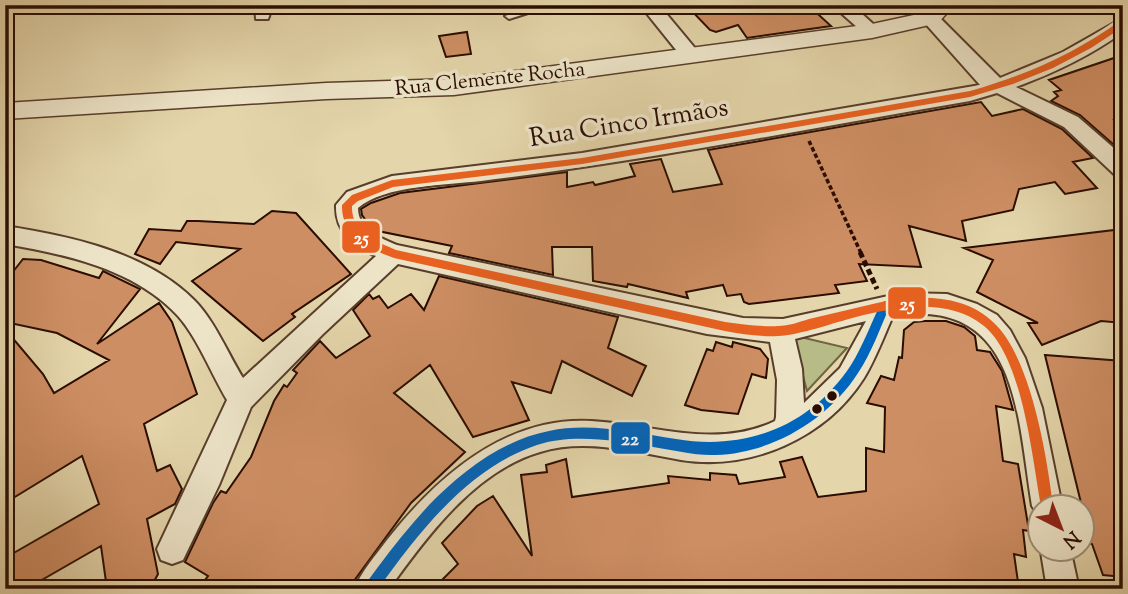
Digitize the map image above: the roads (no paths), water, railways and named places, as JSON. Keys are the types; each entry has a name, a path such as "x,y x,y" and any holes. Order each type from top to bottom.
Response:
{"street":[{"path":"649,5 692,57"},
{"path":"841,5 872,31"},
{"path":"937,12 977,72 998,87 1050,109 1071,122 1123,169"},
{"name":"Rua Clemente Rocha","path":"5,111 326,91 454,87 872,31 937,12"},
{"path":"1077,54 1123,23"},
{"path":"1077,54 1123,33"},
{"name":"Rua Cinco Irmãos","path":"394,254 374,246 349,226 345,216 347,205 355,198 392,184 582,162 934,102 998,87 1077,54"},
{"path":"5,235 71,250 128,270 177,298 188,310 241,400"},
{"path":"172,549 209,475 241,400 314,326 394,254 720,325 780,331 885,306 927,301 970,313 986,322 1002,337 1021,382 1044,492"},
{"path":"370,589 460,484 496,457 539,439 579,432 717,449 756,443 788,431 820,407 850,377 885,306"},
{"path":"780,331 791,367 793,396 788,431"},
{"path":"1058,562 1063,589"}],"lane":[{"path":"509,16 550,5"}]}
